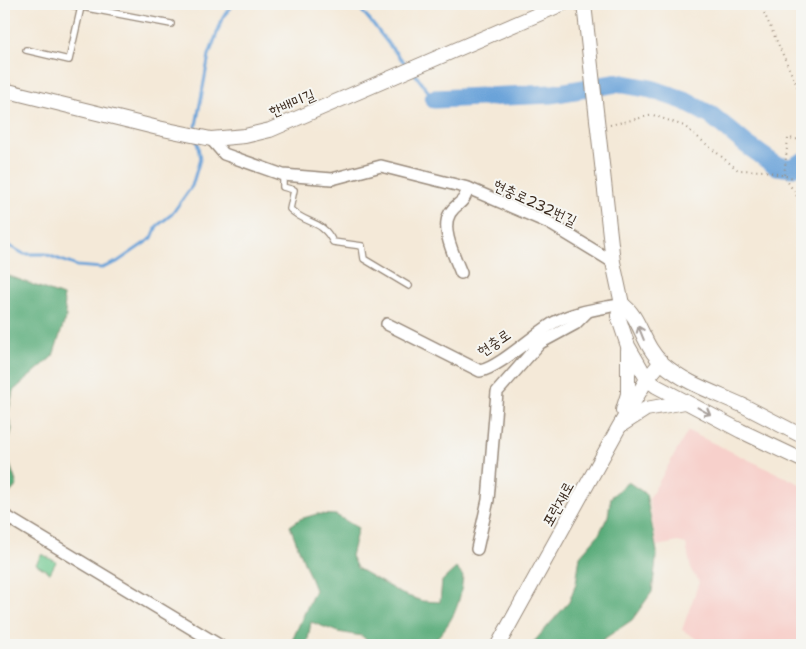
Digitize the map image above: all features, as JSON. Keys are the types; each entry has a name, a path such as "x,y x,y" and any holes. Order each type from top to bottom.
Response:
{"street":[{"name":"한배미길","path":"4,90 158,128 208,138 245,136 270,130 562,4"},
{"path":"584,4 613,262 622,304 618,316 628,346 647,379 685,402 802,460"},
{"name":"현충로232번길","path":"208,138 224,154 283,175 332,179 381,166 468,188 549,223 613,262"},
{"path":"461,273 446,230 450,214 464,201 468,188"},
{"path":"622,304 632,310 644,341 661,362 694,385 802,436"},
{"name":"현충로","path":"387,324 480,371 490,369 526,341 574,312 622,304"},
{"path":"477,549 488,500 497,392 540,343 575,324 588,311"},
{"path":"619,427 628,394 628,346"},
{"name":"포란재로","path":"498,645 619,427 647,379 661,362"},
{"path":"619,427 646,409 685,402"},
{"path":"4,527 7,517 219,645"}],"lane":[{"path":"66,4 171,24"},
{"path":"421,4 454,4"},
{"path":"26,50 69,60 81,7"},
{"path":"283,175 283,187 294,190 290,209 300,219 318,224 333,242 362,246 364,259 409,286"}],"path":[{"path":"760,4 802,97"},
{"path":"598,124 653,115 684,126 738,170 765,171 802,180"},
{"path":"802,140 788,138 784,173 784,176 802,204"}],"shaded area":[{"path":"688,431 802,485 802,645 707,645 682,630 699,582 691,570 686,544 678,542 657,546 649,499"}],"green space":[{"path":"4,274 63,296 66,317 53,356 13,391 8,415 12,429 6,453 17,485 4,500"},
{"path":"628,482 646,494 657,552 652,592 632,620 595,645 531,645 569,602 576,584 580,556 599,534 608,516 611,497"},
{"path":"317,514 336,515 358,528 351,556 357,568 402,594 422,601 440,602 442,581 456,568 463,576 460,597 454,614 430,645 372,645 362,636 338,632 311,622 307,645 290,645 315,590 290,526 300,519"},
{"path":"42,554 56,562 50,573 36,564"}],"waterway":[{"path":"195,131 209,55 223,17 233,4"},
{"path":"355,4 408,66"},
{"path":"414,73 434,99"},
{"path":"434,99 552,94 618,83 651,89 683,100 712,116 747,145 777,166 791,168 802,162"},
{"path":"4,243 24,254 45,254 77,266 102,268 117,262 152,238 157,226 172,214 192,186 200,159 197,140"}]}
